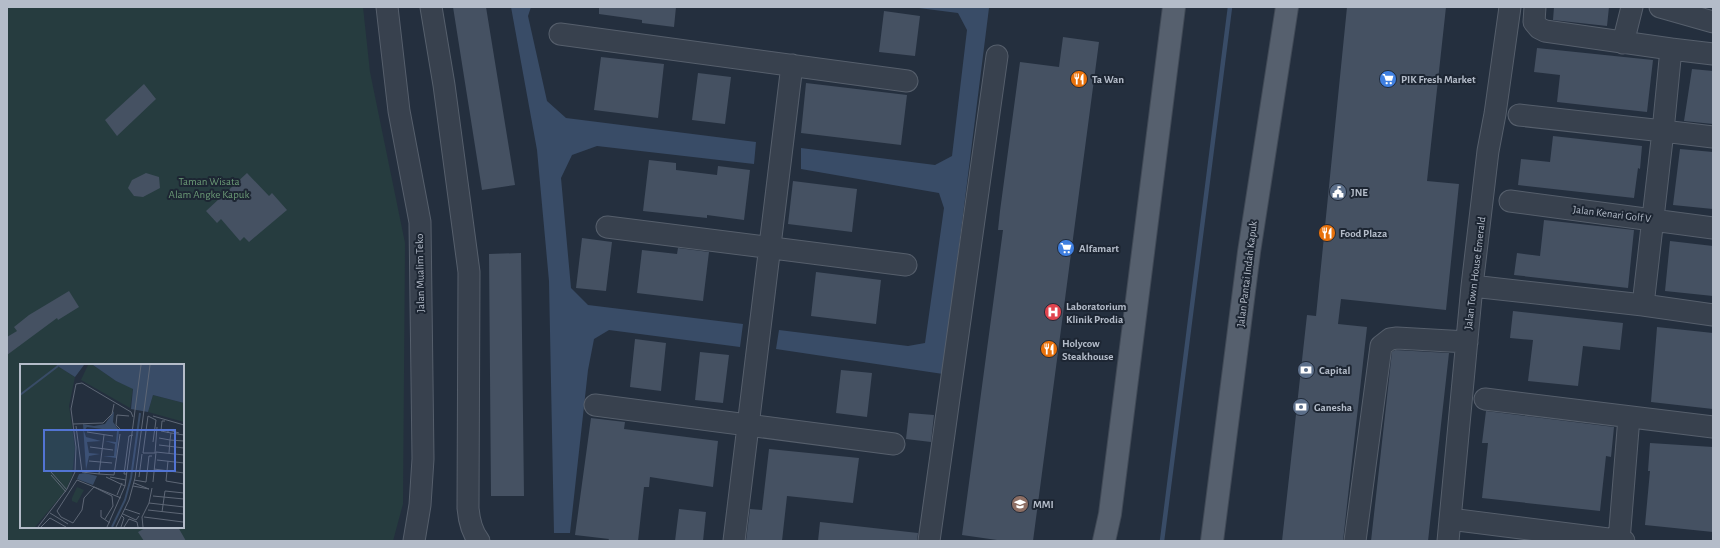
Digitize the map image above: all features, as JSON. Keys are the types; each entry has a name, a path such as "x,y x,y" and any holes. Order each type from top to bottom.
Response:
{"main road":[{"path":"1104,541 1110,514 1174,7"},
{"name":"Jalan Pantai Indah Kapuk","path":"1212,541 1249,252 1287,7"}],"street":[{"name":"Jalan Mualim Teko","path":"387,7 399,111 420,222 423,459 420,505 414,541"},
{"path":"431,7 444,85 469,272 468,508 469,521 474,534 479,541"},
{"name":"Jalan Town House Emerald","path":"1448,541 1472,286 1488,151 1495,114 1510,7"},
{"path":"1535,7 1534,22 1539,28 1545,31 1623,43 1713,54"},
{"path":"1623,43 1632,7"},
{"path":"1660,7 1713,22"},
{"path":"560,34 907,81"},
{"path":"1643,305 1654,220 1671,49"},
{"path":"929,541 997,56"},
{"path":"734,541 792,65"},
{"path":"1519,115 1713,137"},
{"name":"Jalan Kenari Golf V","path":"1510,201 1713,228"},
{"path":"607,227 906,266"},
{"path":"1472,286 1643,305 1713,315"},
{"path":"1355,541 1382,346 1390,339 1397,338 1467,342"},
{"path":"1485,399 1713,427"},
{"path":"595,405 894,444"},
{"path":"1619,541 1629,417"},
{"path":"1450,519 1624,541"}],"green space":[{"name":"Taman Wisata Alam Angke Kapuk","path":"7,7 363,7 370,72 405,243 403,504 393,541 7,541"}],"water":[{"path":"511,7 531,7 528,16 547,101 566,118 756,142 754,164 597,146 572,155 561,178 571,288 588,305 743,324 740,347 609,330 594,339 588,370 570,533 554,533 549,281 537,150"},
{"path":"911,7 989,8 943,374 776,349 779,330 908,346 925,343 944,208 939,193 801,169 801,148 935,165 952,156 967,30 958,13"}],"building":[{"path":"453,7 486,7 515,185 482,190"},
{"path":"599,7 676,7 674,27 642,23 642,20 599,14"},
{"path":"1347,7 1446,7 1427,181 1459,184 1446,310 1341,299 1338,324 1367,327 1343,541 1282,541 1307,315 1316,316"},
{"path":"1554,7 1609,7 1607,26 1553,20"},
{"path":"884,11 920,16 915,56 879,52"},
{"path":"1063,37 1099,42 1033,541 997,541 962,535 1003,230 998,230 1000,211 1020,62 1059,67"},
{"path":"1537,48 1653,60 1647,112 1557,102 1560,75 1534,72"},
{"path":"601,57 664,64 658,118 594,110"},
{"path":"1692,69 1713,71 1713,124 1684,121"},
{"path":"698,73 731,77 725,124 692,120"},
{"path":"806,83 907,95 901,145 801,133"},
{"path":"144,84 156,99 117,136 105,120"},
{"path":"1553,136 1642,146 1640,169 1638,168 1634,198 1518,185 1521,159 1550,162"},
{"path":"1680,149 1713,152 1713,209 1673,205"},
{"path":"649,160 676,163 676,170 717,175 718,166 750,170 744,220 707,215 707,218 643,211"},
{"path":"146,173 159,177 160,188 143,197 134,196 128,188 132,180"},
{"path":"247,173 269,196 272,193 287,210 249,242 244,237 240,241 221,219 217,223 206,211"},
{"path":"793,181 857,189 852,232 788,224"},
{"path":"1544,220 1634,230 1628,288 1514,275 1517,253 1540,256"},
{"path":"582,238 612,242 606,291 576,288"},
{"path":"1670,241 1713,246 1713,296 1665,291"},
{"path":"678,248 709,252 703,301 637,293 642,250 677,254"},
{"path":"521,253 524,496 491,496 489,254"},
{"path":"816,272 881,280 876,324 811,316"},
{"path":"69,291 79,307 58,320 57,318 7,355 7,337 17,331 14,327 29,315"},
{"path":"1513,311 1623,323 1620,350 1583,346 1578,386 1528,381 1533,340 1510,338"},
{"path":"1657,327 1713,333 1713,409 1651,402"},
{"path":"635,339 666,343 661,391 630,387"},
{"path":"1395,350 1449,353 1428,541 1371,541 1392,352"},
{"path":"700,352 729,355 723,403 695,400"},
{"path":"841,370 872,373 867,417 836,413"},
{"path":"1486,411 1614,427 1611,457 1606,456 1600,511 1482,498 1488,443 1482,443"},
{"path":"909,413 934,415 931,442 906,439"},
{"path":"591,418 625,422 624,429 718,441 713,487 650,477 649,487 644,487 638,541 608,541 609,539 575,535"},
{"path":"1650,443 1713,447 1713,532 1645,525 1650,471 1648,471"},
{"path":"769,449 859,458 853,503 787,496 782,541 746,541 750,509 762,510"},
{"path":"679,509 706,512 703,541 675,541"},
{"path":"820,522 918,533 917,541 818,541"},
{"path":"145,528 179,528 186,541 144,541 138,532"}],"waterway":[{"path":"1162,541 1230,7"}],"place":[{"name":"Ta Wan","path":"1079,79"},
{"name":"PIK Fresh Market","path":"1388,79"},
{"name":"JNE","path":"1338,192"},
{"name":"Food Plaza","path":"1327,233"},
{"name":"Alfamart","path":"1066,248"},
{"name":"Laboratorium Klinik Prodia","path":"1053,312"},
{"name":"Holycow Steakhouse","path":"1049,349"},
{"name":"Capital","path":"1306,370"},
{"name":"Ganesha","path":"1301,407"},
{"name":"MMI","path":"1020,504"}]}
